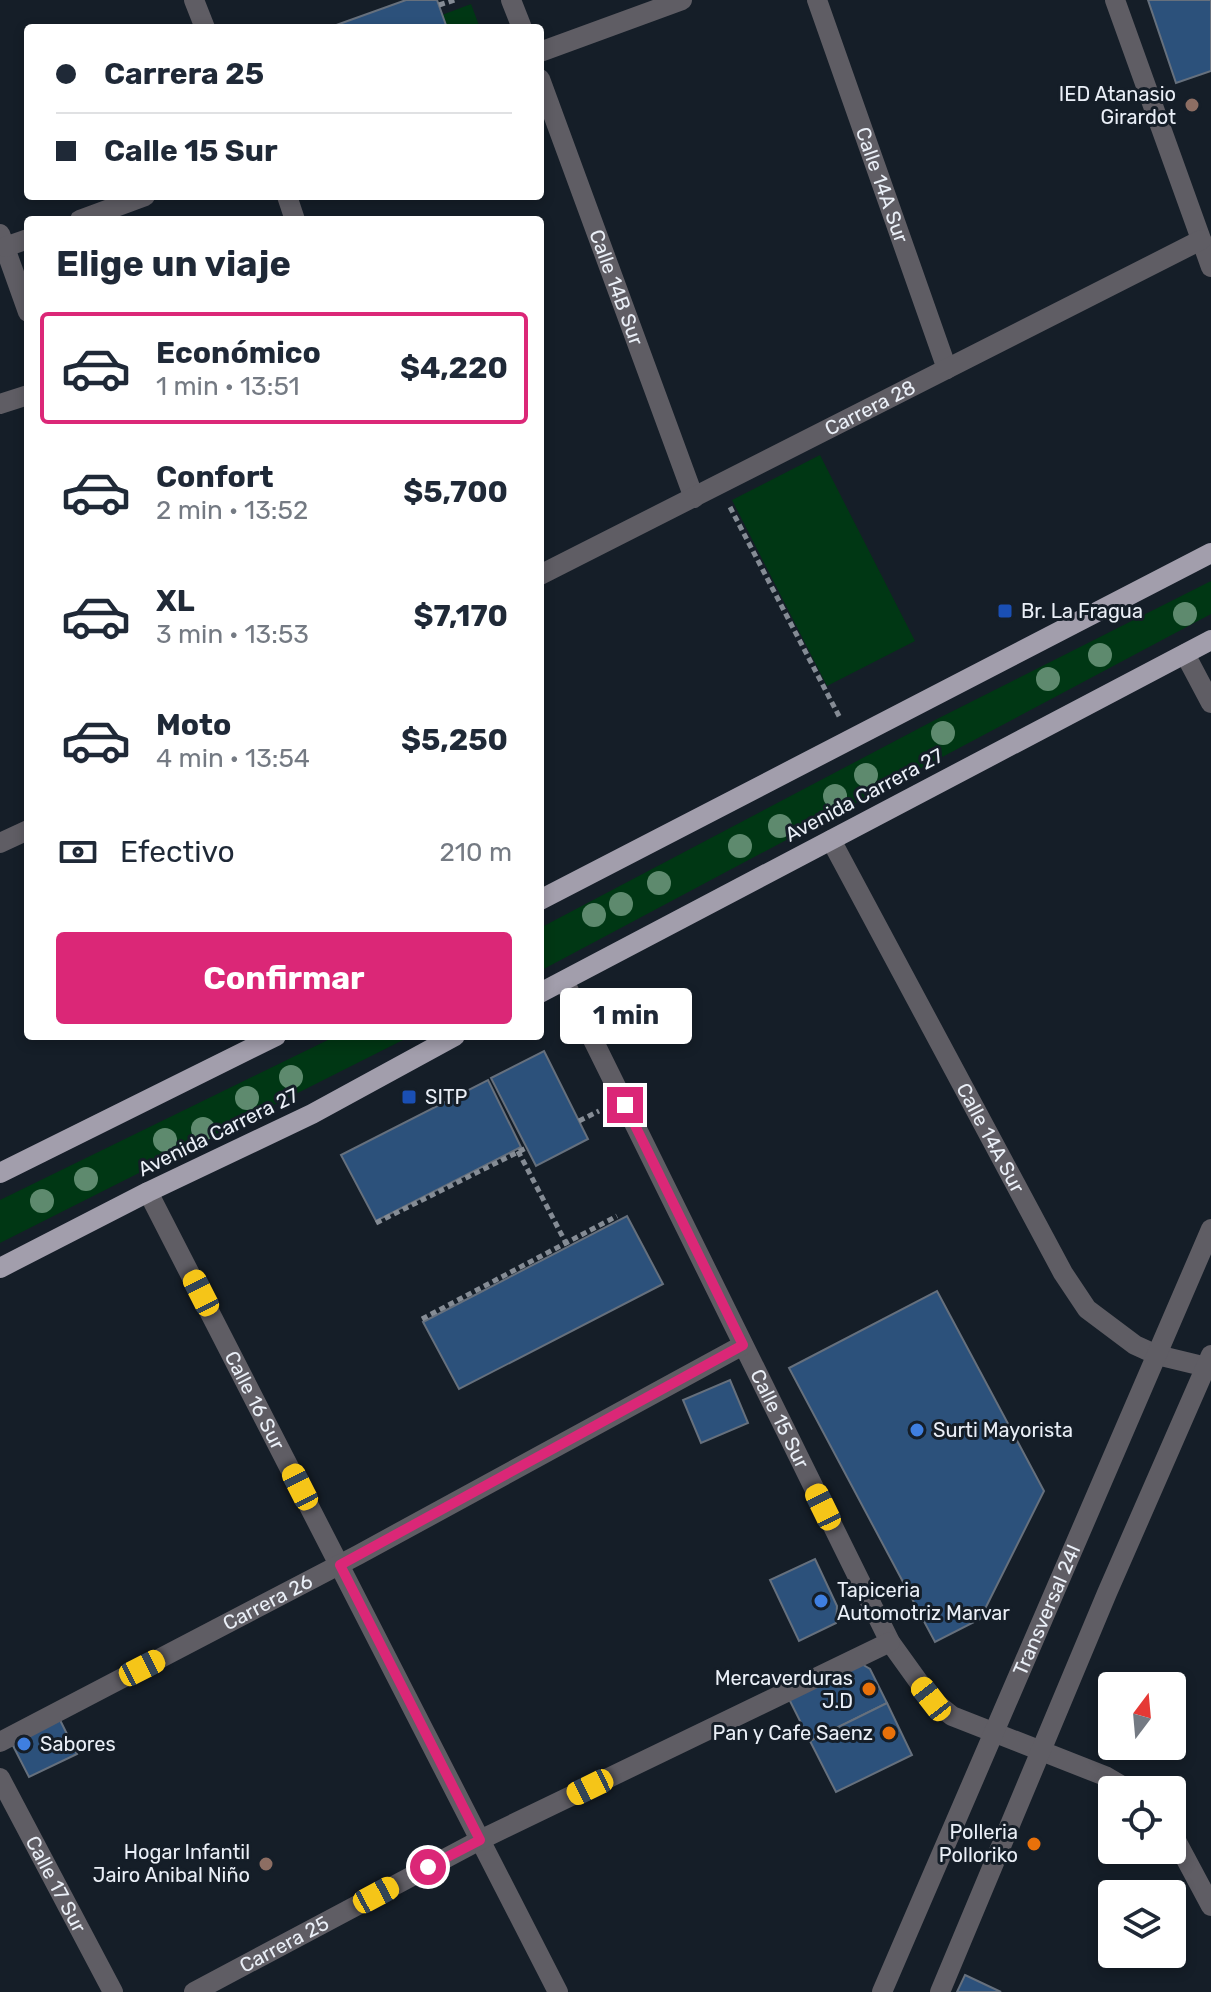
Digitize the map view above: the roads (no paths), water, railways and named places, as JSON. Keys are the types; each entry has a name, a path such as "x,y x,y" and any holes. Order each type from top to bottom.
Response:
{"main road":[{"path":"544,894 1211,553"},
{"name":"Avenida Carrera 27","path":"544,991 1211,640"},
{"path":"0,1173 268,1040"},
{"name":"Avenida Carrera 27","path":"0,1268 148,1192 312,1114 448,1040"}],"street":[{"path":"194,0 203,24"},
{"path":"511,0 520,24"},
{"path":"544,51 682,0"},
{"name":"Calle 14A Sur","path":"817,0 947,369"},
{"path":"1115,0 1211,267"},
{"name":"Calle 14B Sur","path":"544,90 694,498"},
{"path":"91,216 134,200"},
{"path":"24,239 2,241 24,301"},
{"name":"Carrera 28","path":"544,573 1201,240"},
{"path":"0,404 24,396"},
{"path":"1185,654 1211,703"},
{"path":"0,843 24,832"},
{"name":"Calle 14A Sur","path":"831,840 1063,1273 1087,1309 1125,1338 1157,1355 1209,1363"},
{"name":"Calle 15 Sur","path":"564,981 890,1642 931,1699 952,1716 1105,1776"},
{"name":"Calle 16 Sur","path":"148,1192 558,1992"},
{"name":"Transversal 24I","path":"882,1992 1211,1229"},
{"name":"Carrera 26","path":"0,1742 340,1565 743,1345"},
{"path":"940,1992 1209,1363"},
{"name":"Carrera 25","path":"194,1992 480,1840 890,1642"},
{"name":"Calle 17 Sur","path":"0,1778 113,1992"},
{"path":"1186,1859 1211,1906"}],"place":[{"name":"IED Atanasio Girardot","path":"1192,105"},
{"name":"Br. La Fragua","path":"1005,611"},
{"name":"SITP","path":"409,1097"},
{"name":"Surti Mayorista","path":"917,1430"},
{"name":"Tapiceria Automotriz Marvar","path":"821,1601"},
{"name":"Mercaverduras J.D","path":"869,1689"},
{"name":"Pan y Cafe Saenz","path":"889,1733"},
{"name":"Sabores","path":"24,1744"},
{"name":"Polleria Polloriko","path":"1034,1844"},
{"name":"Hogar Infantil Jairo Anibal Niño","path":"266,1864"}]}
